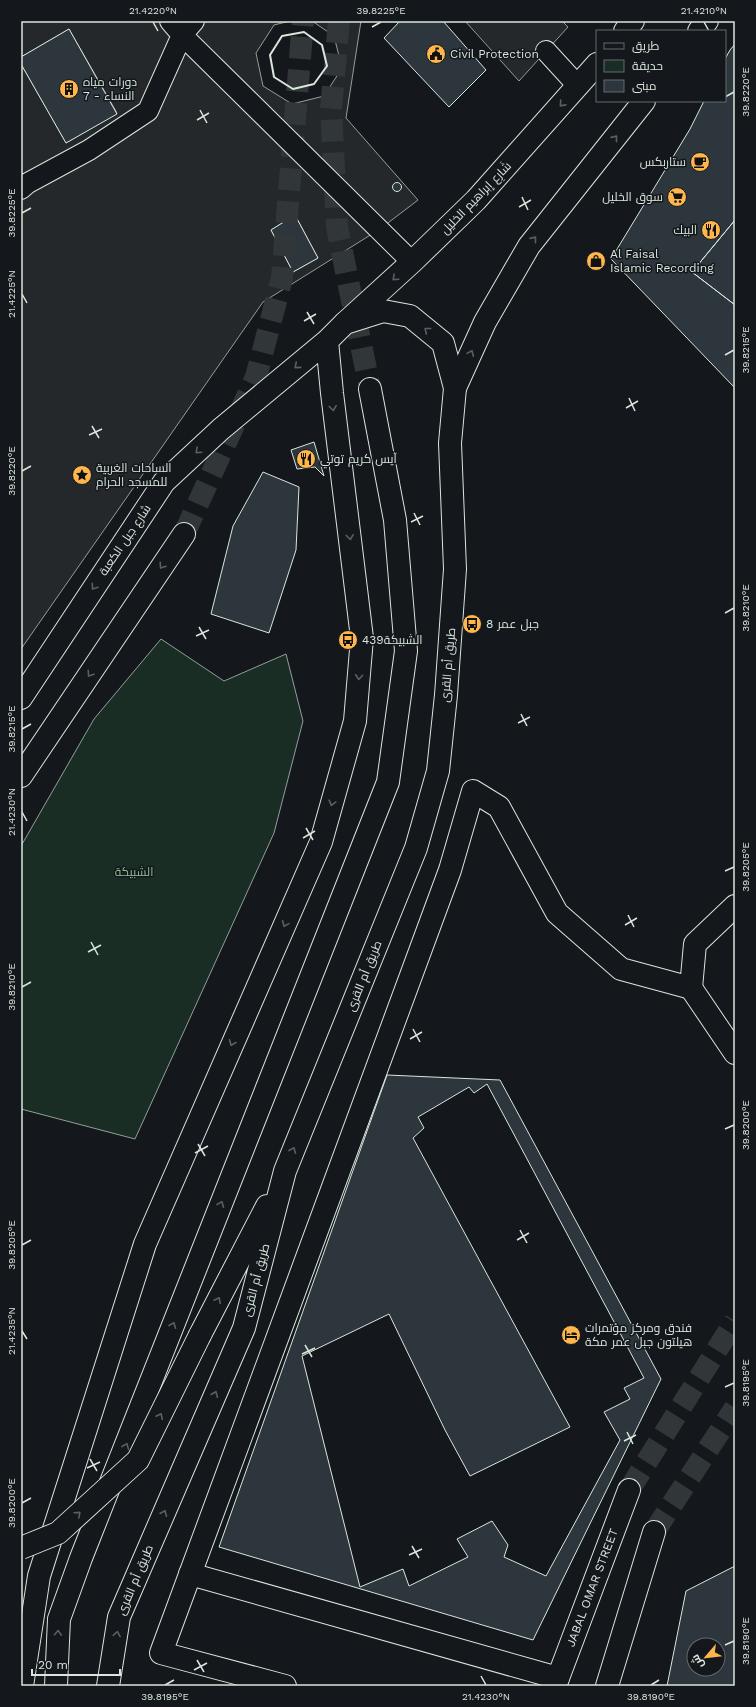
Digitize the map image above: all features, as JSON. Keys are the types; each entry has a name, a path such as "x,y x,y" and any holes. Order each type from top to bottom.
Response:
{"main road":[{"path":"626,30 633,21"},
{"path":"700,30 707,21"},
{"name":"شَارِع إبراهيم الخليل","path":"345,323 412,262 476,200 596,65"},
{"path":"454,388 484,322 529,246 643,102"},
{"name":"طريق أم القرى","path":"108,1686 119,1617 244,1328 285,1171 416,848 438,771 446,695 455,569 450,443 454,388 443,343 410,316 383,311 345,323"},
{"name":"شارع جبل الكعبة","path":"21,698 164,482 221,429 327,342 345,323"},
{"path":"22,1686 39,1576 145,1244 321,842 355,721 362,638 327,342"},
{"path":"56,1686 59,1619 388,782 406,651 395,520 370,389"},
{"path":"21,776 184,534"},
{"path":"285,1686 162,1653 450,870 473,791 499,807 557,913 620,969 691,988"},
{"path":"735,906 695,944 691,988 735,1053"},
{"path":"21,1548 58,1533 138,1460 200,1335 285,1171"},
{"name":"JABAL OMAR STREET","path":"556,1682 629,1490"},
{"path":"607,1686 654,1532"},
{"path":"190,1574 556,1682"}],"street":[{"path":"23,180 89,139 148,111 182,26 412,262"},
{"path":"546,51 578,86"}],"green space":[{"name":"الشبيكة","path":"161,639 224,681 286,654 303,721 274,833 135,1139 21,1109 21,846 94,719"}],"shaded area":[{"name":"الساحات الغربية للمسجد الحرام","path":"21,21 290,21 274,25 256,53 263,86 292,104 324,96 342,68 334,36 312,21 361,21 346,118 418,200 380,229 263,302 21,649 21,64 66,143 117,113 69,29 21,57","holes":["295,215 318,258 293,272 271,230"]},
{"path":"465,21 562,21 568,27 519,81"}],"building":[{"name":"Civil Protection","path":"400,21 443,21 486,70 449,107 384,38"},
{"name":"دورات مياه النساء - 7","path":"69,29 117,114 66,143 21,64 21,57"},
{"path":"735,44 735,388 611,259 690,129 704,102 726,102 726,57"},
{"path":"395,183 399,183 401,187 399,191 395,191 393,189 393,185"},
{"path":"295,215 318,258 293,272 271,230"},
{"path":"735,220 735,305 692,272"},
{"path":"735,220 735,305 692,272"},
{"name":"آيس كريم توتي","path":"314,442 324,476 315,467 297,469 291,450"},
{"path":"263,472 299,487 296,550 269,633 211,614 233,526"},
{"path":"387,1075 500,1080 661,1379 533,1640 219,1547"},
{"name":"فندق ومركز مؤتمرات هيلتون جبل عمر مكة","path":"487,1084 644,1378 624,1388 630,1399 604,1412 620,1440 546,1576 504,1557 508,1545 492,1521 457,1539 468,1557 409,1586 403,1569 360,1587 302,1356 389,1314 445,1430 470,1476 570,1427 413,1138 424,1128 418,1117 469,1087 474,1093"},
{"path":"735,1566 735,1686 667,1686 686,1591"}],"tunnel":[{"path":"184,534 256,377 282,278 303,21"},
{"path":"339,21 331,109 337,227 370,389"},
{"path":"629,1490 735,1321"},
{"path":"654,1532 735,1408"}],"wall":[{"path":"304,32 322,45 327,66 314,84 293,89 274,77 270,55 282,36 304,32"}],"place":[{"name":"Civil Protection","path":"436,54"},
{"name":"دورات مياه النساء - 7","path":"69,89"},
{"name":"ستاربكس","path":"700,162"},
{"name":"سوق الخليل","path":"677,197"},
{"name":"البيك","path":"711,230"},
{"name":"Al Faisal Islamic Recording","path":"596,261"},
{"name":"آيس كريم توتي","path":"306,459"},
{"name":"الساحات الغربية للمسجد الحرام","path":"82,475"},
{"name":"جبل عمر 8","path":"472,624"},
{"name":"الشبيكة439","path":"348,640"},
{"name":"فندق ومركز مؤتمرات هيلتون جبل عمر مكة","path":"571,1335"}]}
